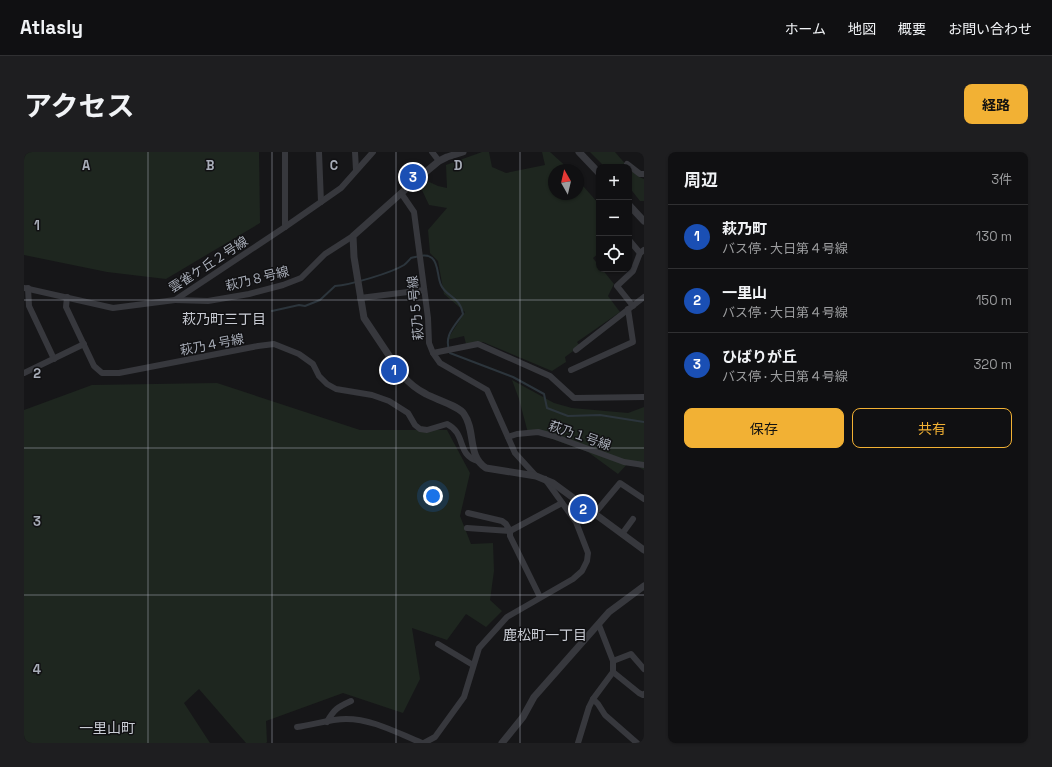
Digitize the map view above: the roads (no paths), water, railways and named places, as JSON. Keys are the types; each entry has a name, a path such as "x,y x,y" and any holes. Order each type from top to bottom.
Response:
{"street":[{"path":"285,152 285,227"},
{"path":"319,152 320,202"},
{"path":"355,152 356,170"},
{"name":"雲雀ケ丘２号線","path":"26,288 113,308 175,300 341,188 372,152"},
{"path":"432,152 439,162"},
{"path":"463,152 447,157 439,162 401,193 353,236 354,257 364,318 408,383 425,394 464,413 476,458 486,468 536,476 545,479 560,487 644,550"},
{"path":"579,152 596,170"},
{"path":"632,168 640,174 644,174"},
{"name":"萩乃５号線","path":"401,193 414,212 428,318 429,344 433,353"},
{"path":"632,208 644,221"},
{"name":"萩乃８号線","path":"175,300 208,300 248,294 283,285 301,278 325,254 353,236"},
{"path":"571,370 633,342 630,307 617,286 633,271 642,252 632,243"},
{"path":"26,288 28,306 54,359"},
{"path":"360,298 424,290"},
{"path":"24,373 84,344 66,307 67,297"},
{"path":"576,350 644,297"},
{"name":"萩乃４号線","path":"84,344 94,366 102,372 119,373 274,344 299,354 313,364 319,376 327,384 336,389 372,395 389,401 408,413 415,425 420,429 427,430 447,424 457,432 466,454 472,459 478,461"},
{"path":"536,476 515,453 487,390 440,363 433,353 478,344 550,376 574,398 644,397"},
{"name":"萩乃１号線","path":"508,438 517,434 538,432 624,462 644,465"},
{"path":"297,727 345,719 362,720 374,723 423,743 435,737 464,697 479,648 507,617 573,579 582,571 587,561 588,553 576,522 545,479"},
{"path":"595,513 620,483 644,500"},
{"path":"467,528 510,531 562,503"},
{"path":"468,513 502,521 506,524 510,531 510,536 540,598"},
{"path":"622,534 632,519"},
{"path":"502,743 523,717 534,697 600,625 609,612 644,586"},
{"path":"578,743 593,699 614,672 613,661 600,625"},
{"path":"438,644 473,665"},
{"path":"613,661 631,654 644,669"},
{"path":"614,672 639,694 644,695"},
{"path":"593,699 605,715 637,743"},
{"path":"327,722 332,712 339,706 351,701"}],"waterway":[{"path":"272,311 299,305 305,306 320,300 335,286 380,275 404,265 411,258 427,256 432,258 436,264 443,289 456,300 463,314 450,332 448,342 450,353 513,377 544,394 547,408 568,416 600,415 644,422"}],"place":[{"name":"ひばりが丘","path":"413,177"},
{"name":"萩乃町","path":"394,370"},
{"name":"一里山","path":"583,509"}],"district":[{"name":"萩乃町三丁目","path":"224,319"},
{"name":"鹿松町一丁目","path":"545,635"},
{"name":"一里山町","path":"107,728"}]}
